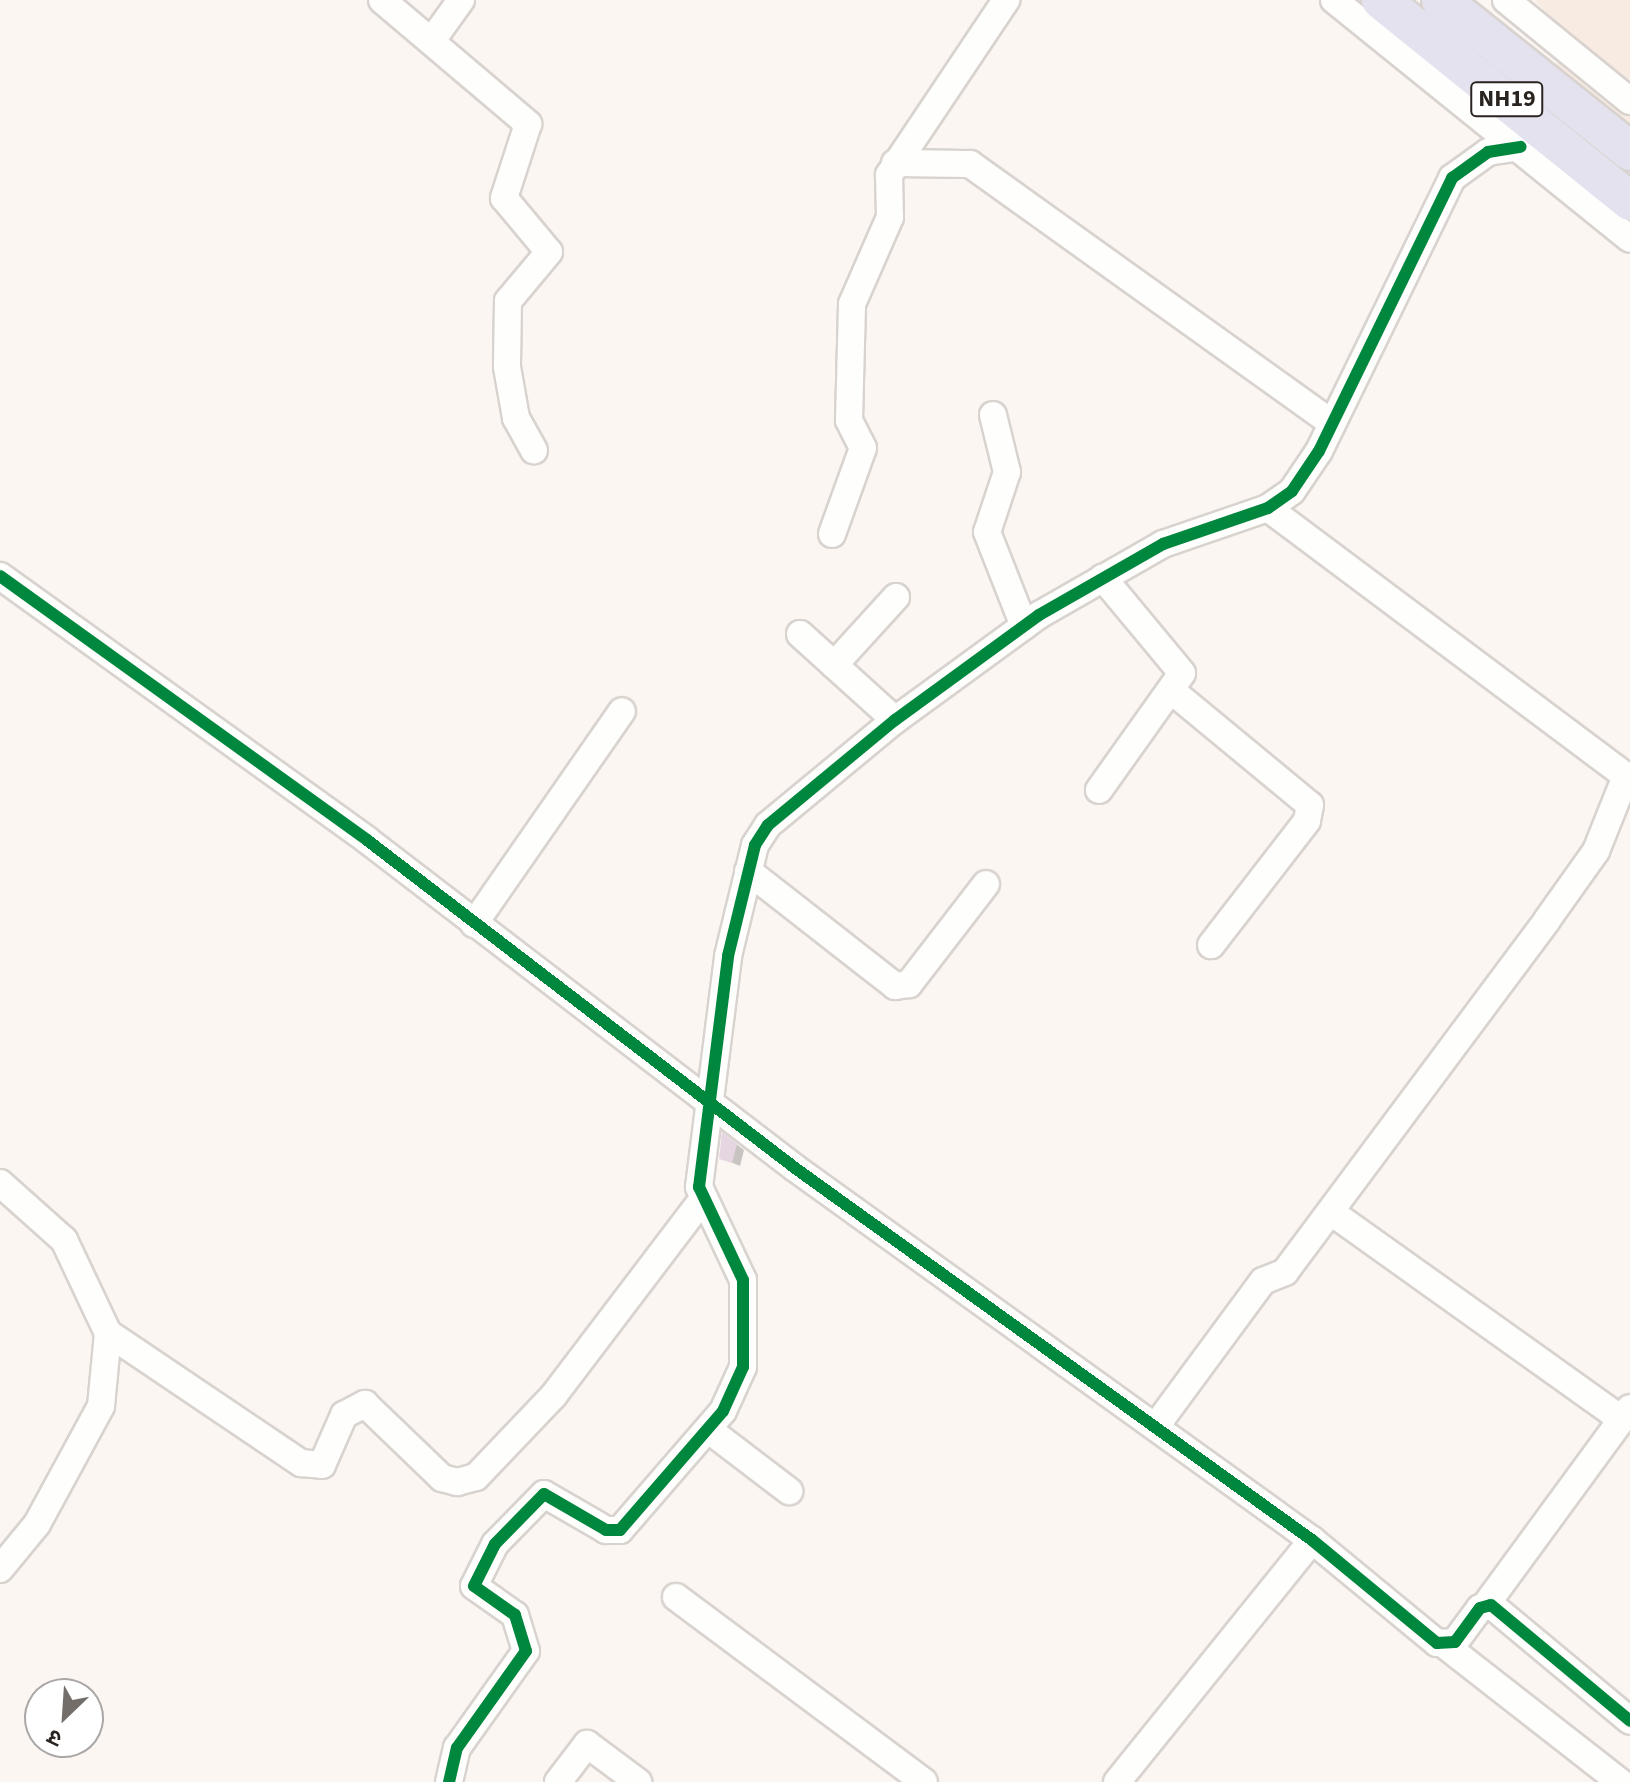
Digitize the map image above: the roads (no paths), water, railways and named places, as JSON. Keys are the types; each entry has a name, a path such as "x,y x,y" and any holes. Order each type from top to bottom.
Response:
{"highway":[{"name":"NH19","path":"1381,0 1630,201"},
{"name":"NH19","path":"1441,0 1630,151"}],"street":[{"path":"382,0 433,39 528,124 504,198 549,252 508,301 507,367 516,418 534,450"},
{"path":"433,39 461,0"},
{"path":"832,534 863,448 849,420 852,304 890,217 887,184 895,163 1006,0"},
{"path":"1334,0 1521,147 1630,239"},
{"path":"1506,0 1630,101"},
{"path":"108,1333 311,1468 322,1465 356,1403 375,1409 442,1478 467,1482 588,1355 702,1200 718,1019 748,871 755,845 783,807 1024,626 1163,544 1268,508 1292,491 1330,422 1452,178 1488,152 1521,147"},
{"path":"895,163 970,164 1330,422"},
{"path":"993,415 1007,472 987,532 1024,626"},
{"path":"1156,1426 1263,1281 1282,1275 1331,1212 1596,851 1626,776 1268,508"},
{"path":"0,576 712,1099 795,1168 1312,1540 1620,1782"},
{"path":"1099,790 1172,691 1181,667 1103,578"},
{"path":"834,665 896,597"},
{"path":"800,634 895,720"},
{"path":"1172,691 1310,805 1307,821 1211,945"},
{"path":"474,924 622,711"},
{"path":"748,871 895,986 909,984 986,884"},
{"path":"0,1183 64,1240 108,1333 101,1406 37,1524 0,1569"},
{"path":"449,1782 457,1748 526,1651 515,1615 474,1586 495,1544 544,1494 606,1530 620,1530 709,1430 736,1388 747,1349 743,1280 702,1200"},
{"path":"1331,1212 1626,1414 1485,1606 1446,1646"},
{"path":"709,1430 789,1491"},
{"path":"1117,1782 1312,1540"},
{"path":"676,1597 924,1782"},
{"path":"1485,1606 1500,1610 1630,1721"},
{"path":"558,1782 587,1744 638,1782"}]}
